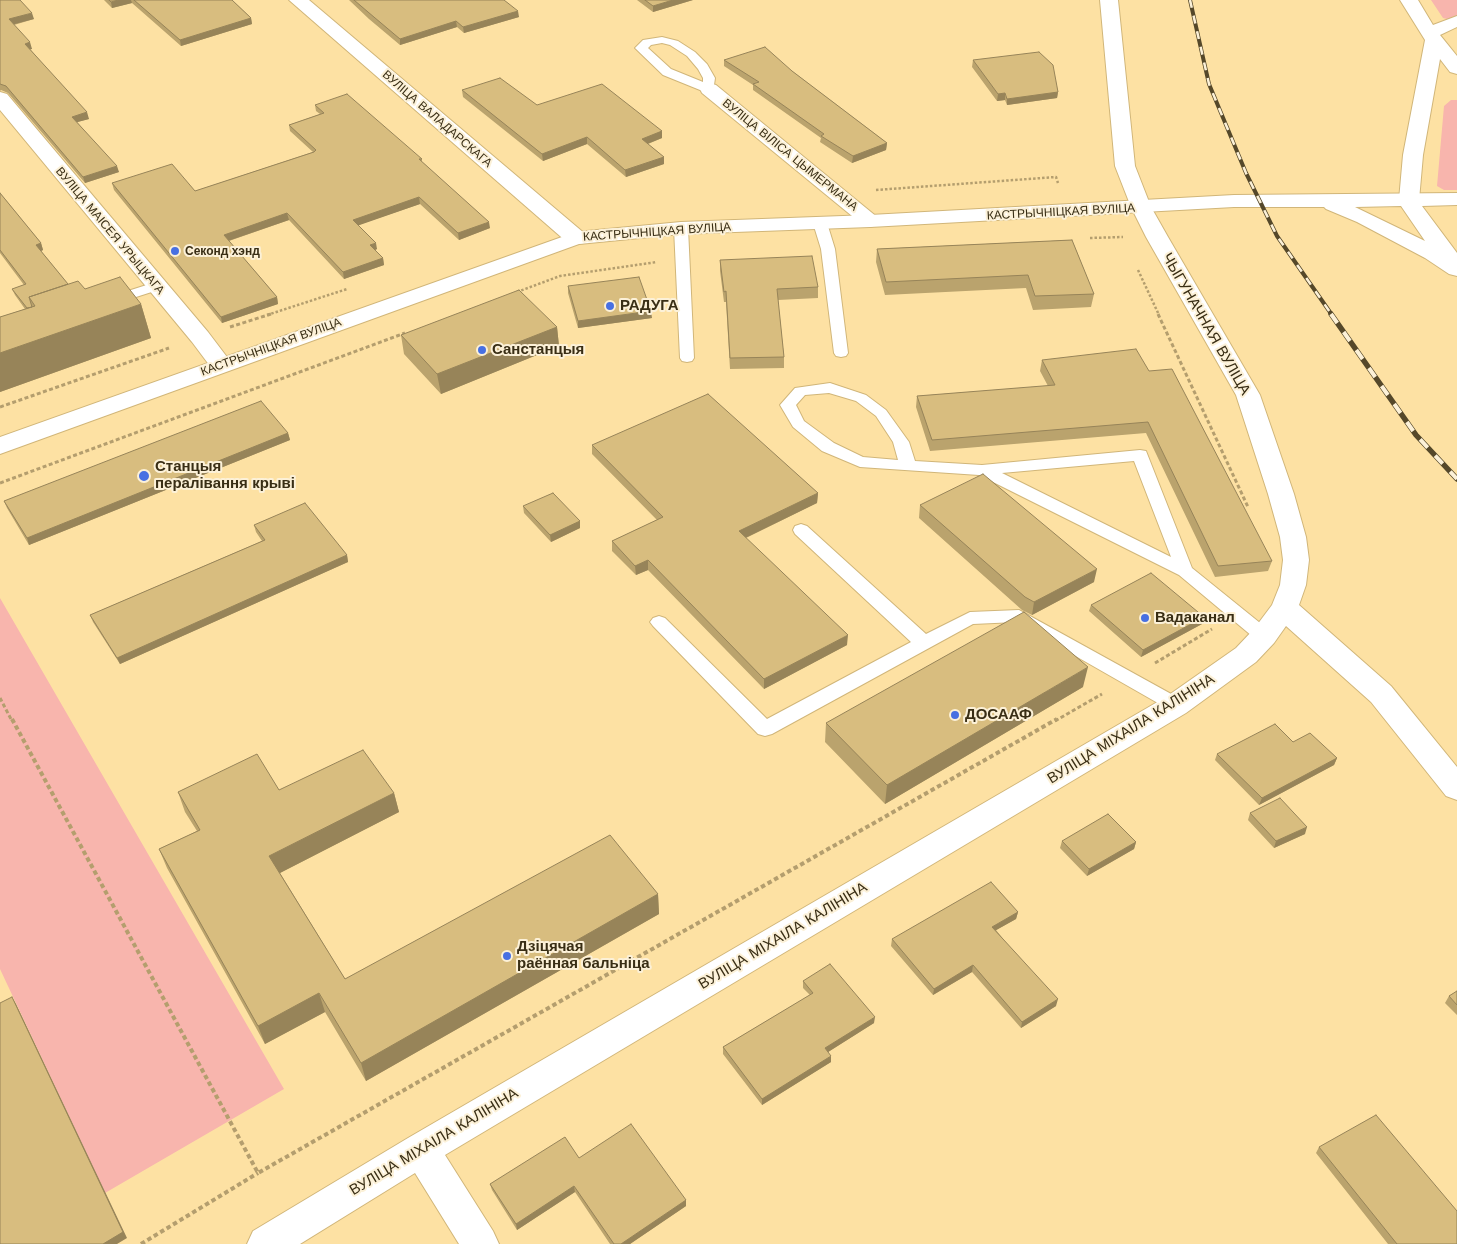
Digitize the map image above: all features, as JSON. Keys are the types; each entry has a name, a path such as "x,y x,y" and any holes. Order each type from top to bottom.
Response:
{"street":[{"name":"ВУЛІЦА ВАЛАДАРСКАГА","path":"298,0 576,238"},
{"name":"ЧЫГУНАЧНАЯ ВУЛІЦА","path":"1109,0 1125,166 1141,207 1248,395 1281,494 1296,560 1293,585 1284,608"},
{"path":"1409,0 1431,36 1457,68"},
{"path":"1431,36 1457,21"},
{"path":"1431,36 1413,155 1411,206 1457,268"},
{"name":"ВУЛІЦА ВІЛІСА ЦЫМЕРМАНА","path":"709,89 870,221"},
{"name":"ВУЛІЦА МАІСЕЯ УРЫЦКАГА","path":"0,98 200,337 221,365"},
{"path":"1411,206 1457,199"},
{"name":"КАСТРЫЧНІЦКАЯ ВУЛІЦА","path":"0,446 576,238 682,228 870,221 1234,202 1327,204 1364,218 1433,253 1457,268"},
{"path":"1327,204 1411,206 1457,212"},
{"path":"1284,608 1381,694 1457,788"},
{"name":"ВУЛІЦА МІХАІЛА КАЛІНІНА","path":"266,1244 421,1150 1176,704 1246,655 1264,636 1284,608"},
{"path":"421,1150 480,1244"}],"lane":[{"path":"662,40 674,43 686,50 703,67 709,78 709,89 667,72 641,48 647,42 662,40"},
{"path":"820,223 828,249 841,353"},
{"path":"682,228 681,258 686,358"},
{"path":"101,304 156,286"},
{"path":"908,466 901,442 881,413 861,398 830,388 800,391 788,405 798,424 828,447 860,462 908,466 982,470 1140,455 1185,571"},
{"path":"982,470 1185,571 1264,636"},
{"path":"800,530 924,643"},
{"path":"659,622 765,729 970,618 1019,616 1176,704"}],"path":[{"path":"1084,238 1123,237 1128,246"},
{"path":"514,293 560,276 681,258"},
{"path":"1136,264 1252,516"},
{"path":"0,483 412,331"},
{"path":"141,1244 258,1173 1238,615"},
{"path":"0,698 258,1173"}],"shaded area":[{"path":"1431,0 1457,0 1457,18 1451,20 1443,18"},
{"path":"1451,100 1457,100 1457,190 1444,190 1437,186 1444,106"},
{"path":"0,598 284,1089 105,1193 0,969"}],"building":[{"path":"0,0 20,0 32,13 9,19 30,42 25,44 87,112 72,117 117,166 83,177 6,86 0,84"},
{"path":"134,0 232,0 251,18 180,40"},
{"path":"354,0 504,0 518,11 463,27 456,21 400,39"},
{"path":"645,0 673,0 653,6"},
{"path":"765,47 792,71 887,143 853,156 821,136 824,134 753,84 759,82 724,60"},
{"path":"1039,52 1053,65 1058,92 1007,99 1005,93 998,94 973,60"},
{"path":"500,78 537,105 602,84 662,131 642,139 664,157 625,170 587,137 542,154 462,90"},
{"path":"347,94 422,159 419,159 489,222 458,233 419,197 353,220 376,243 370,245 383,258 343,272 287,213 224,235 277,297 221,317 112,183 172,164 195,191 314,152 316,150 289,125 324,113 315,105"},
{"path":"0,193 41,243 36,245 68,284 29,297 32,307 27,308 12,289 26,284 0,250"},
{"path":"1072,240 1094,294 1035,296 1028,275 886,282 877,249"},
{"path":"812,256 818,287 777,289 784,357 730,358 726,291 724,292 720,260"},
{"path":"120,277 141,304 0,353 0,317 35,306 29,297 78,281 85,289"},
{"name":"РАДУГА","path":"639,277 651,311 578,321 568,286"},
{"path":"519,290 557,327 437,374 401,335"},
{"path":"1136,349 1149,371 1172,369 1272,561 1218,566 1148,422 932,440 917,396 1055,385 1042,360"},
{"path":"708,394 818,493 739,531 848,635 764,679 648,560 635,566 612,541 663,517 592,445"},
{"name":"Станцыя пералівання крыві","path":"261,401 288,433 27,538 4,501"},
{"path":"983,474 1097,569 1034,602 1025,597 920,505"},
{"path":"553,493 580,521 550,535 523,506"},
{"path":"305,503 347,555 117,658 90,615 265,540 254,525"},
{"name":"Вадаканал","path":"1151,573 1204,617 1143,650 1091,605"},
{"name":"ДОСААФ","path":"1024,612 1088,667 887,785 826,723"},
{"path":"1275,724 1293,742 1310,733 1337,758 1262,798 1217,754"},
{"name":"Дзіцячая раённая бальніца","path":"363,750 394,793 269,856 345,979 610,835 658,894 361,1063 319,993 258,1026 159,849 200,830 178,792 257,754 279,790"},
{"path":"1280,798 1307,827 1276,841 1250,813"},
{"path":"1108,814 1136,842 1089,869 1062,841"},
{"path":"991,882 1018,912 992,927 1058,999 1022,1022 973,965 934,989 892,939"},
{"path":"830,964 875,1017 825,1048 831,1056 762,1099 723,1047 813,993 803,981"},
{"path":"1457,991 1457,1005 1449,996"},
{"path":"12,997 123,1232 103,1244 0,1244 0,1003"},
{"path":"1376,1115 1457,1211 1457,1244 1397,1244 1319,1147"},
{"path":"631,1124 686,1200 621,1244 614,1244 574,1186 516,1224 490,1184 565,1137 579,1158"}],"railway":[{"path":"1190,0 1209,84 1246,173 1277,236 1332,315"},
{"path":"1331,314 1416,435 1457,479"}],"place":[{"name":"Секонд хэнд","path":"175,251"},
{"name":"РАДУГА","path":"610,306"},
{"name":"Санстанцыя","path":"482,350"},
{"name":"Станцыя пералівання крыві","path":"144,476"},
{"name":"Вадаканал","path":"1145,618"},
{"name":"ДОСААФ","path":"955,715"},
{"name":"Дзіцячая раённая бальніца","path":"507,956"}]}
